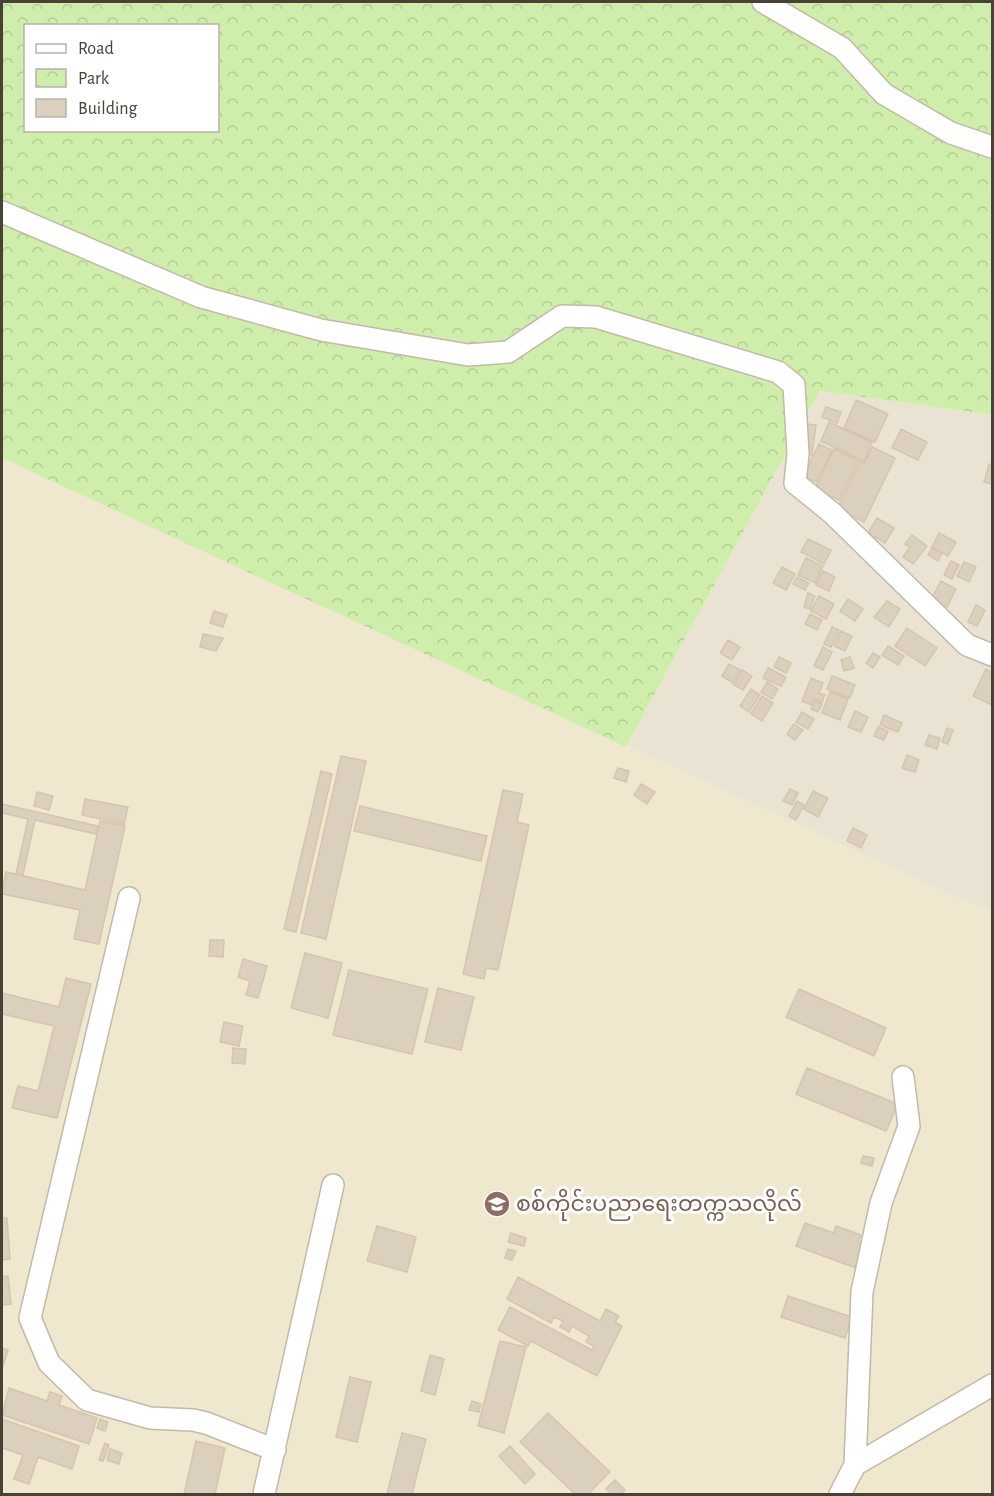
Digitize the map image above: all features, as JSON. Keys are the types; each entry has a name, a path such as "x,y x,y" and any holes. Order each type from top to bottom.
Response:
{"street":[{"path":"763,2 842,48 884,94 951,133 993,147"},
{"path":"2,212 201,297 321,330 468,356 508,352 562,316 596,317 778,372 794,385 798,454 795,483 832,513 967,645 993,655"},
{"path":"129,898 30,1318 49,1363 87,1400 150,1418 193,1420 206,1423 275,1450"},
{"path":"840,1494 855,1466 862,1292 880,1203 909,1126 903,1077"},
{"path":"264,1494 333,1185"},
{"path":"855,1466 993,1385"}],"shaded area":[{"path":"820,391 992,415 992,913 626,747"},
{"name":"စစ်ကိုင်းပညာရေးတက္ကသလိုလ်","path":"2,458 992,913 992,1494 2,1494"}],"green space":[{"path":"2,2 992,2 992,415 820,391 626,747 2,458"}],"building":[{"path":"856,400 888,414 875,442 844,428"},
{"path":"826,407 841,412 837,423 822,417"},
{"path":"829,422 872,442 864,461 821,441"},
{"path":"805,424 816,425 812,455 801,453"},
{"path":"901,429 927,442 918,460 892,448"},
{"path":"819,444 832,450 816,482 803,476"},
{"path":"872,447 895,458 864,522 837,509 860,461 864,463"},
{"path":"834,449 858,460 839,500 815,489"},
{"path":"989,464 992,465 992,484 984,482"},
{"path":"877,518 894,528 885,543 868,533"},
{"path":"939,533 956,542 948,556 932,547"},
{"path":"912,535 927,546 913,564 903,557 910,547 905,544"},
{"path":"808,539 831,550 824,564 801,552"},
{"path":"932,548 942,553 938,561 928,555"},
{"path":"806,558 823,566 815,583 798,575"},
{"path":"951,561 959,565 952,579 944,575"},
{"path":"964,562 976,567 969,582 957,576"},
{"path":"782,567 795,574 786,590 773,583"},
{"path":"823,571 835,577 829,591 816,585"},
{"path":"797,577 809,583 805,590 793,584"},
{"path":"941,581 956,589 947,607 931,600"},
{"path":"808,593 815,596 810,609 804,607"},
{"path":"819,596 834,604 826,619 811,611"},
{"path":"848,599 863,609 855,621 840,611"},
{"path":"887,601 900,609 889,627 874,617"},
{"path":"976,605 985,610 977,626 968,622"},
{"path":"214,611 227,615 223,627 210,623"},
{"path":"810,614 822,620 817,630 805,624"},
{"path":"832,627 839,630 831,647 824,644"},
{"path":"907,628 937,648 925,666 895,646"},
{"path":"841,631 852,636 845,651 834,646"},
{"path":"203,634 223,638 216,651 200,647"},
{"path":"728,640 740,647 732,660 720,653"},
{"path":"888,646 904,656 898,665 882,655"},
{"path":"823,647 832,652 823,670 814,666"},
{"path":"873,653 880,657 873,668 866,663"},
{"path":"779,657 791,663 786,673 774,667"},
{"path":"850,657 854,668 844,671 841,660"},
{"path":"729,664 740,670 733,683 722,676"},
{"path":"768,668 786,677 781,686 763,678"},
{"path":"986,669 992,673 992,705 973,696"},
{"path":"742,670 752,676 743,690 734,685"},
{"path":"832,676 855,685 850,698 827,689"},
{"path":"811,678 823,683 819,693 825,695 822,702 815,699 812,705 802,701"},
{"path":"767,682 778,689 772,699 761,692"},
{"path":"751,689 760,695 749,712 740,706"},
{"path":"830,692 848,699 840,720 822,713"},
{"path":"762,696 773,703 762,721 751,714"},
{"path":"815,701 822,704 818,712 811,709"},
{"path":"855,711 868,717 861,732 848,727"},
{"path":"802,712 814,719 808,729 796,722"},
{"path":"884,715 902,723 898,732 880,725"},
{"path":"794,724 803,730 795,740 787,734"},
{"path":"878,727 888,731 884,740 874,736"},
{"path":"947,728 953,730 948,744 942,742"},
{"path":"929,735 940,738 937,749 925,745"},
{"path":"907,755 919,760 915,772 902,768"},
{"path":"341,756 366,761 326,939 301,933"},
{"path":"618,768 629,771 626,782 614,778"},
{"path":"321,771 332,774 296,932 284,929"},
{"path":"641,784 655,792 647,804 634,795"},
{"path":"790,789 798,793 792,805 783,801"},
{"path":"503,790 523,794 517,822 529,825 498,970 486,968 484,979 463,974"},
{"path":"813,791 828,798 818,817 804,809"},
{"path":"37,792 53,796 49,810 34,806"},
{"path":"85,799 128,807 124,824 82,815"},
{"path":"797,801 804,805 796,820 789,816"},
{"path":"2,804 98,826 96,834 35,820 23,875 16,874 28,819 2,813"},
{"path":"360,806 487,836 481,861 354,831"},
{"path":"100,821 125,826 99,944 74,939 80,910 2,894 2,891 6,872 85,890"},
{"path":"853,828 867,835 861,848 847,841"},
{"path":"210,940 224,940 223,957 209,956"},
{"path":"305,953 342,963 328,1018 291,1008"},
{"path":"243,959 267,966 258,998 246,995 250,981 238,977"},
{"path":"349,970 428,989 412,1054 333,1035"},
{"path":"66,978 91,984 57,1118 12,1108 18,1086 38,1091 54,1026 2,1014 2,993 59,1007"},
{"path":"438,988 474,997 461,1050 425,1042"},
{"path":"799,989 886,1028 874,1056 786,1017"},
{"path":"224,1022 243,1026 239,1046 220,1042"},
{"path":"233,1048 246,1049 245,1064 232,1063"},
{"path":"807,1068 898,1104 886,1131 796,1094"},
{"path":"863,1156 874,1158 872,1166 861,1163"},
{"path":"2,1218 7,1218 10,1259 2,1260"},
{"path":"805,1223 834,1233 836,1226 861,1235 858,1242 865,1245 856,1268 796,1246"},
{"path":"377,1226 416,1237 407,1272 367,1261"},
{"path":"511,1233 526,1238 524,1246 508,1242"},
{"path":"508,1249 516,1251 512,1260 505,1258"},
{"path":"8,1276 11,1304 2,1305 2,1277"},
{"path":"518,1277 600,1321 606,1309 619,1316 615,1322 622,1326 597,1376 531,1341 528,1346 498,1330 510,1307 592,1350 594,1346 586,1342 589,1336 572,1326 569,1332 560,1327 563,1321 554,1317 551,1323 507,1299"},
{"path":"788,1296 852,1317 845,1338 781,1317"},
{"path":"500,1341 526,1347 504,1433 478,1426"},
{"path":"2,1348 8,1350 2,1369"},
{"path":"430,1355 444,1359 435,1395 421,1391"},
{"path":"350,1377 371,1382 357,1442 336,1437"},
{"path":"9,1388 47,1401 50,1392 62,1396 59,1405 97,1418 89,1444 2,1415"},
{"path":"472,1401 481,1404 479,1412 469,1410"},
{"path":"548,1413 610,1472 588,1494 575,1494 520,1442"},
{"path":"2,1419 79,1446 72,1469 38,1457 29,1484 14,1479 23,1455 2,1448"},
{"path":"100,1419 108,1422 105,1431 97,1428"},
{"path":"402,1433 426,1439 412,1494 387,1494"},
{"path":"196,1441 225,1448 215,1494 184,1494"},
{"path":"105,1443 109,1445 103,1461 99,1460"},
{"path":"510,1446 535,1474 525,1484 499,1456"},
{"path":"110,1449 122,1453 119,1464 107,1460"},
{"path":"615,1480 625,1490 621,1494 612,1494 606,1489"}],"place":[{"name":"စစ်ကိုင်းပညာရေးတက္ကသလိုလ်","path":"497,1204"}]}
